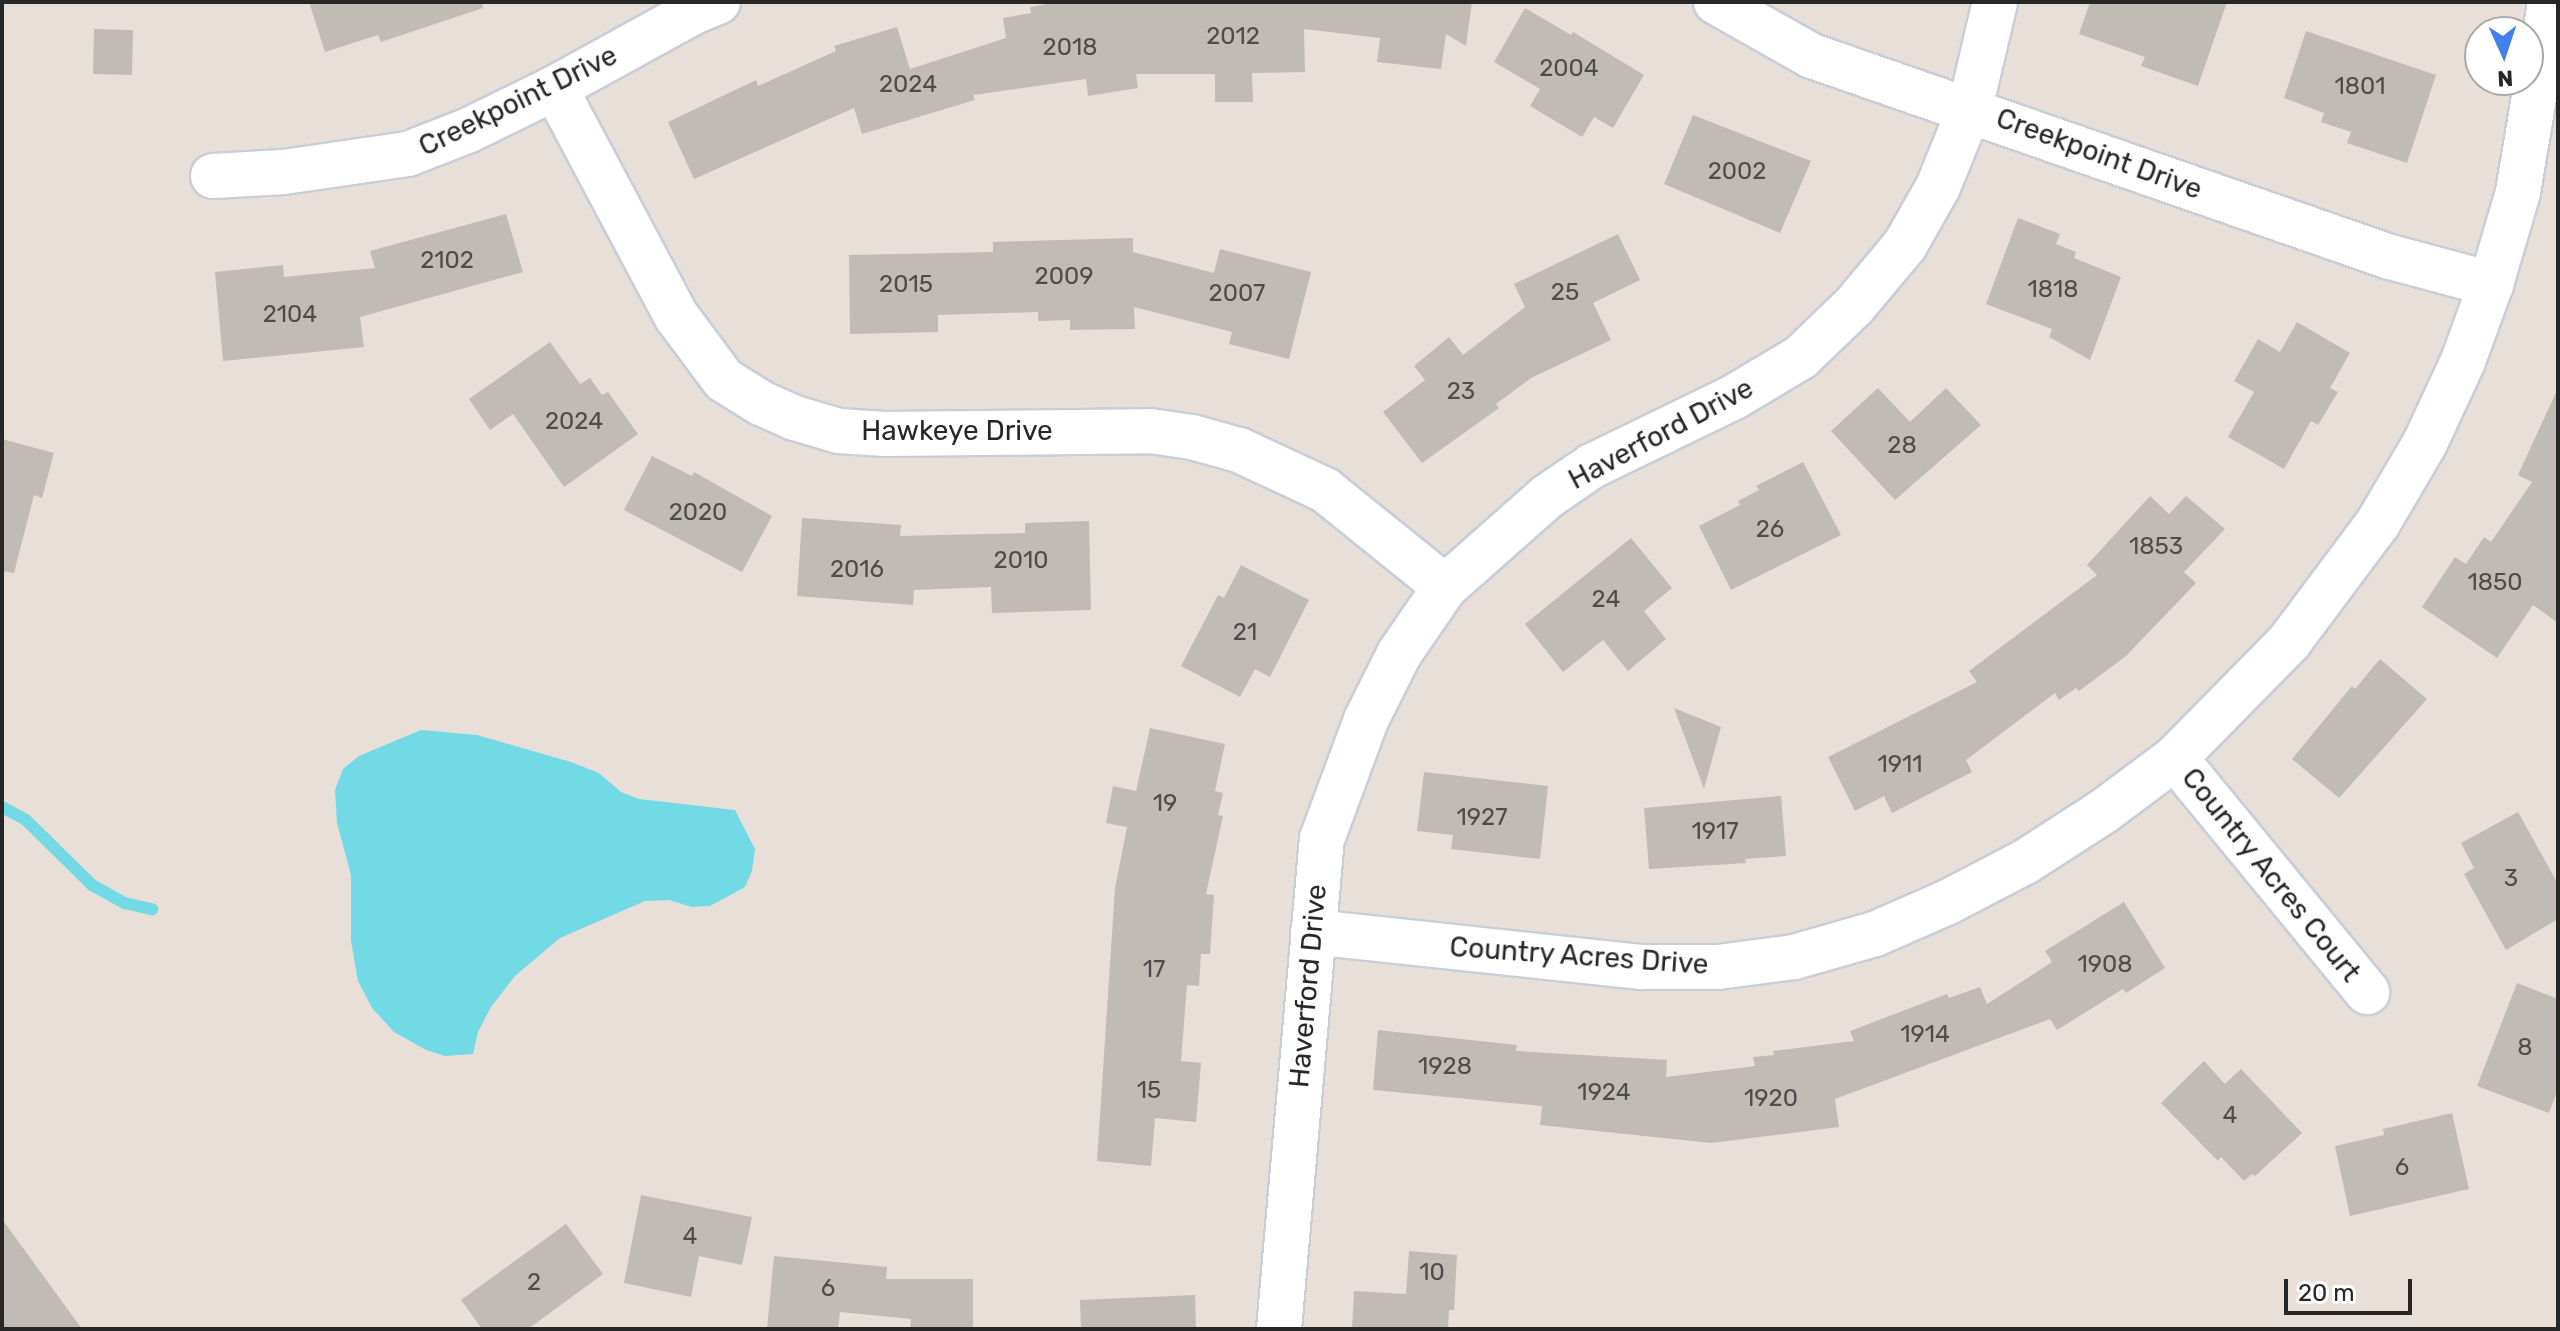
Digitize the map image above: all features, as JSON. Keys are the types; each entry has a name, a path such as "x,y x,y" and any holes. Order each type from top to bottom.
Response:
{"street":[{"name":"Creekpoint Drive","path":"213,176 284,172 408,154 467,131 555,88 693,12 718,2"},
{"name":"Creekpoint Drive","path":"1716,2 1812,56 1970,108 2390,257 2491,284"},
{"name":"Haverford Drive","path":"1279,1329 1322,839 1366,720 1399,654 1445,587 1548,496 1592,466 1734,397 1801,357 1854,306 1905,245 1938,187 1970,108 1995,2"},
{"name":"Country Acres Drive","path":"1313,932 1642,967 1718,967 1794,957 1875,934 1961,895 2039,853 2175,758 2289,642 2378,523 2425,443 2463,361 2491,284 2518,192 2550,2"},
{"name":"Hawkeye Drive","path":"555,88 641,254 685,328 724,380 761,403 795,418 854,432 1134,431 1192,437 1239,450 1325,490 1445,587"},
{"name":"Country Acres Court","path":"2175,758 2367,992"}],"water":[{"path":"421,730 477,735 571,762 599,773 621,792 639,799 735,810 755,849 752,871 745,887 710,906 692,907 669,900 645,901 560,938 515,976 491,1007 478,1032 473,1054 445,1056 426,1050 394,1032 372,1008 358,981 351,941 351,875 337,823 335,790 343,769 359,756"}],"building":[{"path":"309,2 482,2 483,8 381,42 378,35 325,52"},
{"path":"1059,2 1472,2 1466,46 1446,34 1441,69 1377,62 1380,38 1304,29 1305,72 1252,73 1253,102 1215,102 1215,74 1136,74 1138,88 1088,96 1086,79 973,95 975,100 862,134 854,108 694,179 668,122 756,80 758,86 836,51 834,46 897,27 910,69 1006,38 1003,18 1031,13 1030,7"},
{"path":"2090,2 2227,2 2198,86 2141,66 2145,57 2079,34"},
{"path":"1525,8 1571,35 1573,32 1644,75 1613,128 1594,117 1582,137 1530,106 1540,89 1494,62"},
{"path":"94,29 133,30 132,75 93,74"},
{"path":"2306,31 2436,75 2407,163 2347,143 2351,132 2321,122 2324,113 2284,98"},
{"path":"1693,115 1811,161 1780,233 1664,184"},
{"path":"506,214 523,272 360,317 364,347 223,361 215,272 283,265 284,277 375,268 370,251"},
{"path":"2018,218 2060,234 2056,244 2076,252 2074,258 2121,277 2090,360 2049,337 2052,329 1986,304"},
{"path":"1618,234 1640,280 1593,303 1611,340 1531,378 1496,404 1499,408 1422,463 1383,412 1425,380 1414,366 1449,337 1463,355 1525,307 1514,284"},
{"path":"1133,238 1133,252 1214,273 1220,249 1311,272 1289,359 1229,344 1232,332 1134,307 1135,329 1070,330 1070,320 1038,321 1038,312 938,315 938,332 850,334 849,255 993,252 993,242"},
{"path":"2297,322 2350,353 2330,388 2338,392 2318,425 2311,421 2284,469 2228,437 2254,392 2234,381 2258,339 2280,352"},
{"path":"550,342 580,384 590,378 602,395 608,392 638,434 564,487 513,414 490,430 469,399"},
{"path":"1878,388 1910,422 1946,388 1981,425 1895,500 1831,431"},
{"path":"2558,388 2558,623 2533,605 2497,658 2422,607 2455,557 2466,564 2484,537 2491,542 2532,482 2518,475"},
{"path":"2,439 54,453 42,498 34,495 14,573 2,571"},
{"path":"652,456 692,476 694,472 772,516 742,572 624,510"},
{"path":"1803,462 1841,535 1731,590 1699,526 1740,505 1738,501 1759,490 1756,486"},
{"path":"2150,496 2169,514 2186,496 2225,529 2184,572 2196,583 2126,656 2079,691 2076,688 2059,700 2055,693 1966,760 1972,772 1892,813 1884,796 1855,811 1828,757 1977,682 1969,671 2097,575 2087,565"},
{"path":"802,518 901,525 900,536 1025,533 1025,523 1089,521 1091,610 992,613 991,587 914,590 913,605 797,596"},
{"path":"1631,538 1672,588 1644,611 1666,639 1628,671 1603,640 1563,672 1525,624"},
{"path":"1241,565 1309,600 1270,677 1255,669 1240,697 1181,666 1218,595 1224,598"},
{"path":"2380,659 2427,699 2339,798 2292,759 2352,686 2355,689"},
{"path":"1674,708 1721,727 1704,789"},
{"path":"1150,728 1225,744 1215,791 1223,793 1218,815 1223,816 1206,894 1214,895 1210,954 1201,954 1199,986 1187,985 1181,1061 1201,1063 1196,1122 1155,1118 1151,1166 1097,1161 1115,888 1127,827 1106,823 1113,786 1136,791"},
{"path":"1424,772 1548,786 1540,859 1451,849 1453,835 1417,831"},
{"path":"1781,796 1786,856 1745,859 1746,863 1649,869 1644,808"},
{"path":"2518,812 2558,884 2558,919 2506,950 2464,874 2474,868 2461,843"},
{"path":"2124,902 2165,968 2126,993 2123,989 2057,1030 2050,1019 1835,1099 1839,1127 1711,1143 1540,1125 1542,1106 1373,1090 1378,1030 1517,1045 1516,1051 1667,1060 1666,1077 1755,1066 1753,1057 1774,1055 1773,1051 1854,1041 1850,1031 1947,994 1949,998 1980,987 1987,1004 2052,962 2045,951"},
{"path":"2517,983 2558,999 2558,1089 2549,1113 2477,1086"},
{"path":"2204,1061 2225,1084 2241,1069 2302,1133 2255,1176 2252,1174 2244,1181 2221,1157 2218,1161 2161,1103"},
{"path":"2452,1113 2469,1189 2350,1216 2335,1146 2384,1135 2383,1129"},
{"path":"641,1195 752,1217 742,1265 699,1256 691,1297 624,1283"},
{"path":"2,1219 82,1329 2,1329"},
{"path":"566,1224 603,1274 528,1329 482,1329 461,1300"},
{"path":"1409,1251 1457,1255 1454,1310 1449,1310 1448,1329 1352,1329 1354,1291 1406,1294"},
{"path":"774,1256 887,1267 886,1279 973,1279 973,1329 910,1329 911,1319 840,1312 838,1329 767,1329"},
{"path":"1195,1295 1196,1329 1081,1329 1080,1300"}],"waterway":[{"path":"2,807 26,820 92,885 125,903 152,909"}]}
